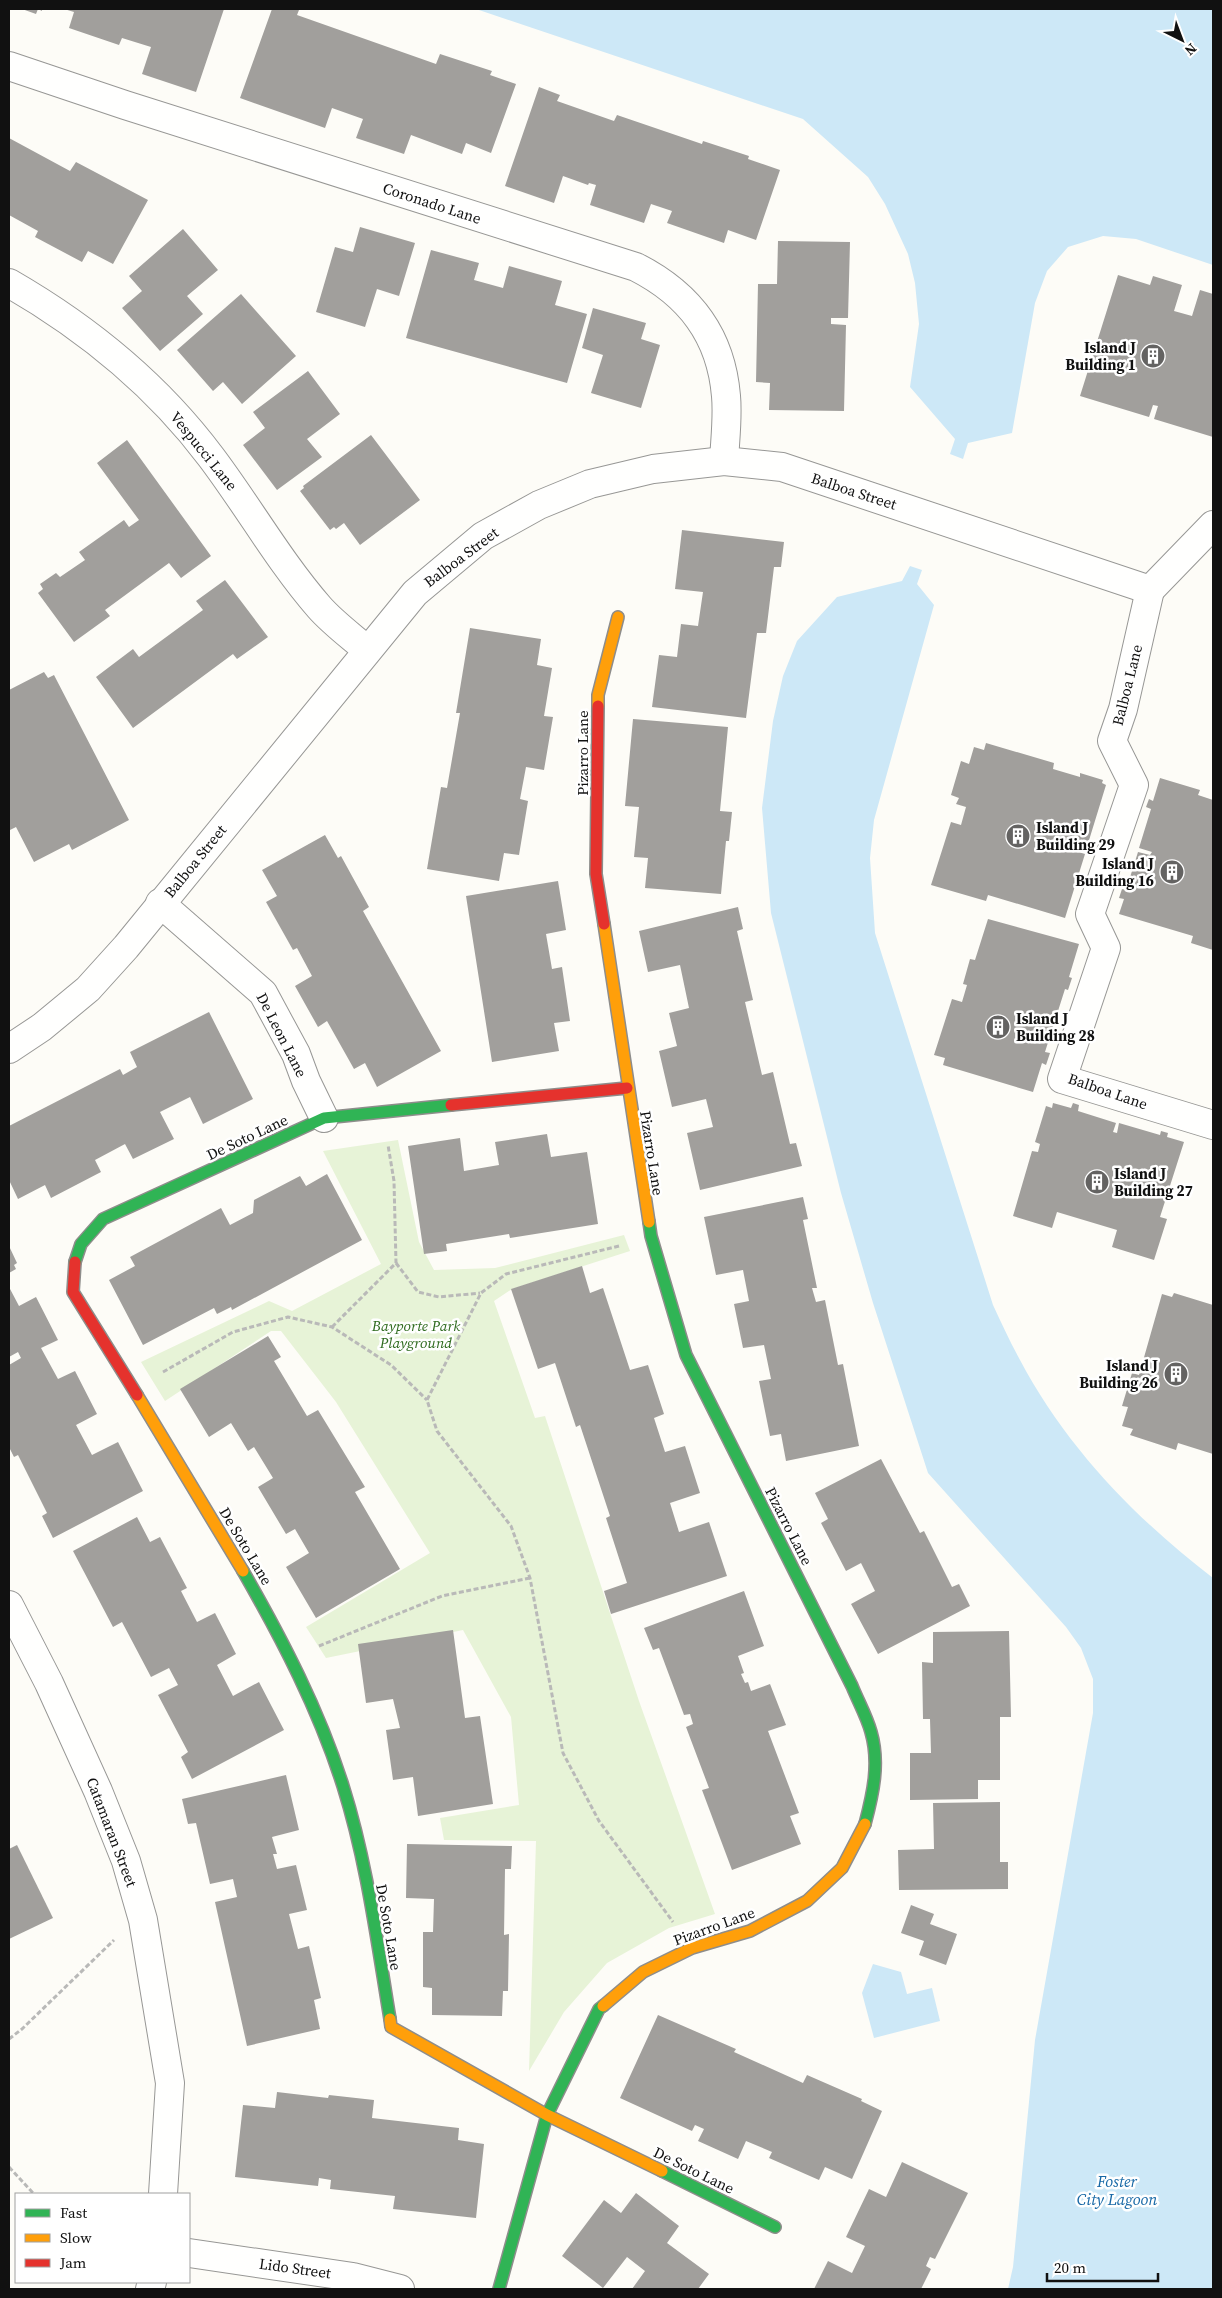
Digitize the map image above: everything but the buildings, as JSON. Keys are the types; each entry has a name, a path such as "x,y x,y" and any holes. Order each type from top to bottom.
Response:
{"street":[{"name":"Coronado Lane","path":"9,66 636,267 658,278 684,300 700,319 718,351 726,396 724,461"},
{"name":"Vespucci Lane","path":"9,283 71,322 133,371 178,417 210,456 320,608 367,650"},
{"name":"Balboa Street","path":"9,1049 42,1027 88,989 126,947 415,593 483,536 539,505 590,484 653,469 724,461 782,467 1150,590"},
{"path":"1150,590 1213,526"},
{"name":"Balboa Lane","path":"1150,590 1123,709 1112,741 1134,785 1090,914 1106,948 1062,1078 1213,1125"},
{"name":"Pizarro Lane","path":"499,2289 547,2114 599,2009 643,1972 692,1948 750,1931 807,1901 842,1868 864,1830 874,1789 875,1752 871,1732 852,1686 686,1355 651,1236 596,874 598,695 618,617"},
{"name":"De Leon Lane","path":"160,903 264,993 296,1054 306,1081 324,1118"},
{"name":"De Soto Lane","path":"627,1088 324,1118 103,1220 82,1239 74,1260 73,1292 254,1587 292,1658 332,1754 354,1826 375,1931 391,2027 547,2114 775,2227"},
{"name":"Catamaran Street","path":"9,1605 49,1683 98,1791 126,1861 143,1920 170,2083 163,2193"},
{"name":"Lido Street","path":"190,2253 353,2277 400,2289"}],"path":[{"path":"383,1113 394,1181 396,1263 418,1292 439,1297 481,1293"},
{"path":"427,1400 481,1293 506,1274 620,1246 651,1236"},
{"path":"332,1327 396,1263"},
{"path":"134,1389 233,1332 288,1317 332,1327 391,1365 427,1400 436,1431 511,1526 530,1578 562,1754 599,1822 692,1948"},
{"path":"292,1658 442,1596 530,1578"},
{"path":"9,2039 35,2017 109,1943 143,1920"},
{"path":"9,2167 33,2193"}],"green space":[{"name":"Bayporte Park Playground","path":"398,1140 419,1242 434,1270 495,1268 624,1235 630,1251 512,1289 494,1301 535,1418 545,1416 639,1701 715,1914 669,1928 607,1963 564,2012 529,2071 536,1841 444,1840 440,1818 519,1805 511,1717 463,1630 326,1658 306,1627 430,1553 336,1402 281,1331 271,1331 165,1401 141,1362 269,1301 292,1311 381,1264 323,1151"}],"water":[{"path":"476,9 1213,9 1213,265 1136,239 1103,236 1068,247 1047,271 1035,303 1012,433 968,443 963,459 950,454 955,439 910,387 919,324 915,283 908,254 885,204 868,177 803,119"},
{"name":"Foster City Lagoon","path":"910,566 922,570 917,584 934,605 874,820 870,858 875,933 993,1305 1016,1353 1038,1392 1059,1422 1105,1480 1157,1531 1213,1578 1213,2289 1008,2289 1013,2267 1035,2040 1093,1713 1093,1679 1081,1648 1066,1627 928,1473 873,1303 841,1193 771,913 762,808 773,721 783,676 797,641 837,597 902,581"},
{"path":"873,1964 901,1972 907,1994 932,1988 940,2021 874,2038 862,1993"}],"traffic: fast":[{"path":"75,1262 81,1244 103,1219 324,1118 451,1105"},
{"path":"649,1222 651,1236 686,1355 852,1686 869,1726 874,1744 875,1767 873,1790 865,1824"},
{"path":"243,1571 299,1676 323,1730 343,1786 359,1843 390,2019"},
{"path":"499,2289 547,2115 599,2009 603,2006"},
{"path":"662,2171 775,2227"}],"traffic: slow":[{"path":"598,706 598,695 618,617"},
{"path":"604,924 649,1222"},
{"path":"137,1395 243,1571"},
{"path":"603,2006 643,1972 692,1948 750,1931 807,1901 842,1868 865,1824"},
{"path":"390,2019 391,2027 547,2115 662,2171"}],"traffic: jam":[{"path":"598,706 596,874 604,924"},
{"path":"451,1105 627,1088"},
{"path":"75,1262 73,1292 137,1395"}],"place":[{"name":"Island J Building 1","path":"1153,356"},
{"name":"Island J Building 29","path":"1018,836"},
{"name":"Island J Building 16","path":"1172,872"},
{"name":"Island J Building 28","path":"998,1027"},
{"name":"Island J Building 27","path":"1097,1182"},
{"name":"Island J Building 26","path":"1176,1374"}]}
